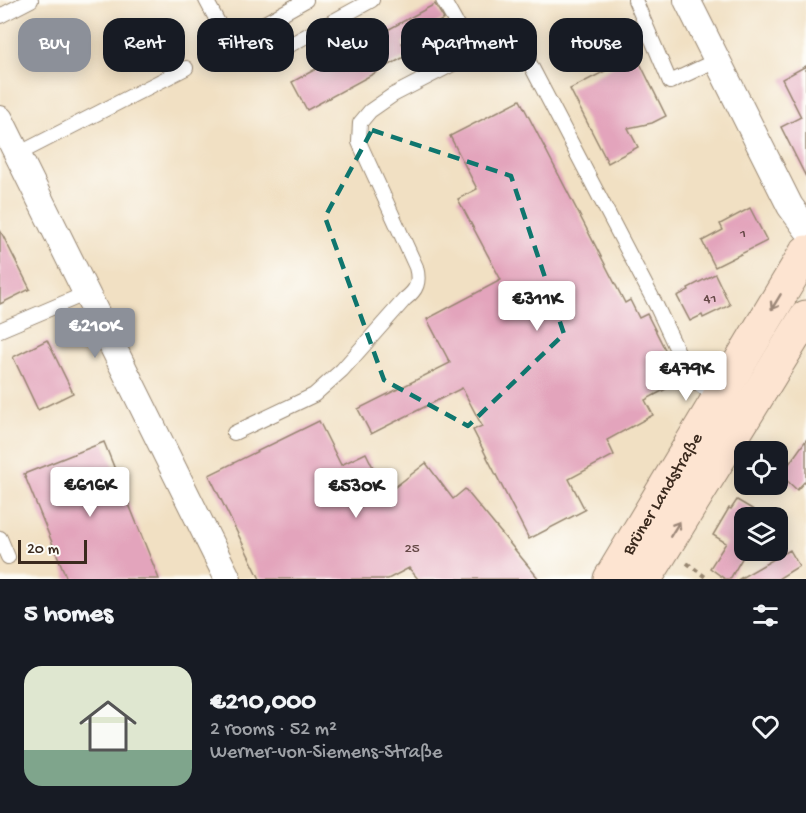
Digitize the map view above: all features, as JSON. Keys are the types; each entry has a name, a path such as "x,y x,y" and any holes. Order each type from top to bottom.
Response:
{"main road":[{"name":"Brüner Landstraße","path":"610,579 806,252"},
{"name":"Brüner Landstraße","path":"648,578 806,317"}],"street":[{"path":"687,0 790,206 806,228"},
{"path":"0,119 228,579"}],"lane":[{"path":"0,16 31,0"},
{"path":"206,0 229,44 306,0"},
{"path":"294,43 372,0"},
{"path":"443,0 453,18"},
{"path":"635,0 670,82 717,60"},
{"path":"18,154 186,68"},
{"path":"234,433 314,395 342,370 405,299 414,292 419,280 416,267 359,142 360,123 370,111 393,95 438,72"},
{"path":"534,72 656,305 685,367 699,384 718,399"},
{"path":"0,330 87,293"},
{"path":"0,538 8,556"}],"highlighted area":[{"path":"372,130 511,176 564,334 468,426 384,380 325,217"}],"building":[{"path":"435,4 443,18 409,18"},
{"path":"401,23 401,59 389,65 389,29"},
{"path":"806,66 806,177 781,127 801,117 782,79"},
{"path":"643,69 666,116 652,123 628,128 638,147 608,163 570,89 603,72 643,72"},
{"path":"310,72 377,72 307,110 292,82"},
{"path":"520,100 625,303 630,300 639,318 647,314 681,381 645,400 653,415 607,440 614,455 569,479 585,510 529,539 473,430 482,426 462,388 371,434 358,409 450,363 427,319 501,280 458,199 477,189 450,136"},
{"path":"750,208 767,241 715,267 702,241 723,230 720,224"},
{"path":"0,230 30,289 0,304"},
{"path":"715,274 730,305 703,318 702,315 690,321 677,296"},
{"path":"47,340 73,393 38,410 13,357"},
{"path":"319,421 341,465 366,453 386,494 426,463 453,499 465,489 539,579 418,579 409,568 388,579 260,579 209,475"},
{"path":"806,440 806,480 797,490 788,482 788,465"},
{"path":"104,442 159,579 67,579 24,474"},
{"path":"737,500 749,507 734,507 734,561 741,561 730,579 725,579 710,568 726,543 713,535 729,508 731,509"},
{"path":"790,550 799,566 778,579 739,579 771,561 788,561"}]}
